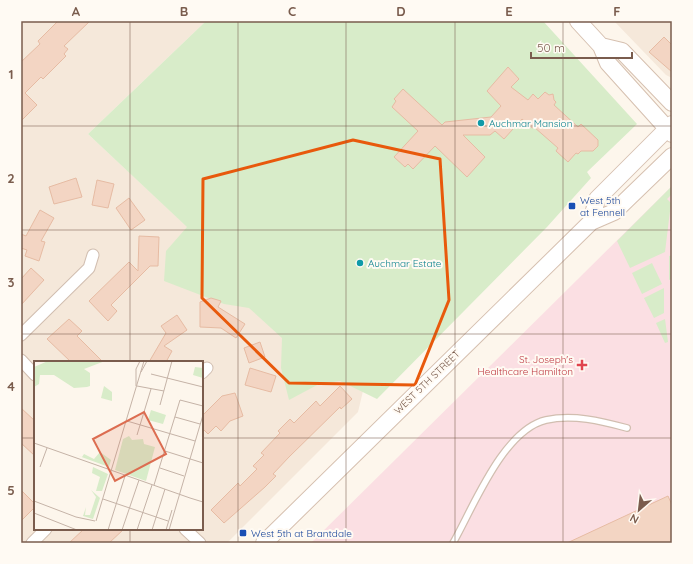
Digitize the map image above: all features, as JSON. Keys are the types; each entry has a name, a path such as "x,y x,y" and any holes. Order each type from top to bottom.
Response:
{"main road":[{"path":"578,21 601,46 608,63 670,129 597,198 591,222"},
{"path":"601,46 622,51 672,103"},
{"name":"WEST 5TH STREET","path":"264,543 591,222 614,212 672,156"}],"street":[{"path":"21,335 89,268 93,255"},
{"path":"21,360 34,374"},
{"path":"32,543 45,530"},
{"path":"186,530 200,543"}],"lane":[{"path":"453,543 480,489 503,455 522,431 544,420 565,418 597,420 627,428"}],"highlighted area":[{"path":"353,140 440,159 449,300 415,385 289,383 202,298 203,179"}],"shaded area":[{"path":"21,21 206,21 88,134 363,391 358,412 227,543 21,543"},
{"path":"614,21 672,21 672,78 666,75"},
{"name":"St. Joseph's Healthcare Hamilton","path":"672,186 672,543 311,543"}],"green space":[{"name":"Auchmar Estate","path":"206,21 543,21 637,124 587,172 591,178 547,227 377,399 340,381 319,384 289,400 281,368 282,338 249,308 224,304 164,281 166,251 187,227 88,134"},
{"path":"672,186 672,194 667,199 671,203 665,252 630,268 617,241"},
{"path":"672,255 672,279 669,280 669,256"},
{"path":"652,263 662,284 642,294 632,273"},
{"path":"664,288 664,313 654,318 644,298"},
{"path":"665,319 668,342 665,343 656,323"}],"building":[{"path":"58,21 90,21 64,46 68,49 64,54 66,56 43,79 41,77 25,93 37,105 21,121 21,62 40,44 38,41"},
{"path":"664,37 672,45 672,72 649,52"},
{"name":"Auchmar Mansion","path":"508,67 519,79 511,87 528,100 533,94 538,99 545,92 549,95 553,94 556,102 554,105 578,127 581,124 598,140 598,146 593,151 581,151 578,154 576,153 568,162 556,151 558,148 534,127 532,128 522,119 504,139 495,131 490,135 463,135 485,157 467,177 435,146 413,169 408,164 405,167 394,157 418,131 392,107 396,101 394,99 403,89 442,125 445,122 491,117 501,106 487,91"},
{"path":"76,178 82,197 54,204 49,187"},
{"path":"97,180 114,184 108,208 92,205"},
{"path":"129,198 145,220 131,230 116,208"},
{"path":"40,210 54,218 41,241 45,242 39,261 25,256 27,250 21,248 21,234 26,236"},
{"path":"139,236 159,237 158,266 150,266 111,305 117,311 108,321 89,301 129,262 138,271"},
{"path":"31,268 44,280 21,305 21,279"},
{"path":"211,298 221,301 218,307 245,324 236,338 221,328 200,327 200,302"},
{"path":"177,315 187,330 164,346 172,351 167,361 150,361 166,333 161,326"},
{"path":"69,319 82,331 77,336 102,361 70,361 47,339"},
{"path":"260,342 265,357 249,363 244,348"},
{"path":"250,368 276,376 271,392 245,385"},
{"path":"340,386 352,399 341,409 340,407 289,457 273,474 276,476 265,487 224,523 211,510 238,483 240,486 257,469 253,466 264,455 261,453 280,433 278,431 290,419 294,423 316,401 320,406"},
{"path":"235,393 243,416 230,421 221,431 216,426 208,434 203,429 203,415 222,396"},
{"path":"21,408 34,420 34,455 21,443"},
{"path":"21,490 34,503 34,508 21,521"},
{"path":"668,496 672,505 672,543 567,543"},
{"path":"83,530 123,530 109,543 69,543"}],"place":[{"name":"Auchmar Mansion","path":"481,123"},
{"name":"West 5th at Fennell","path":"572,206"},
{"name":"Auchmar Estate","path":"360,263"},
{"name":"St. Joseph's Healthcare Hamilton","path":"582,365"},
{"name":"West 5th at Brantdale","path":"243,533"}]}
